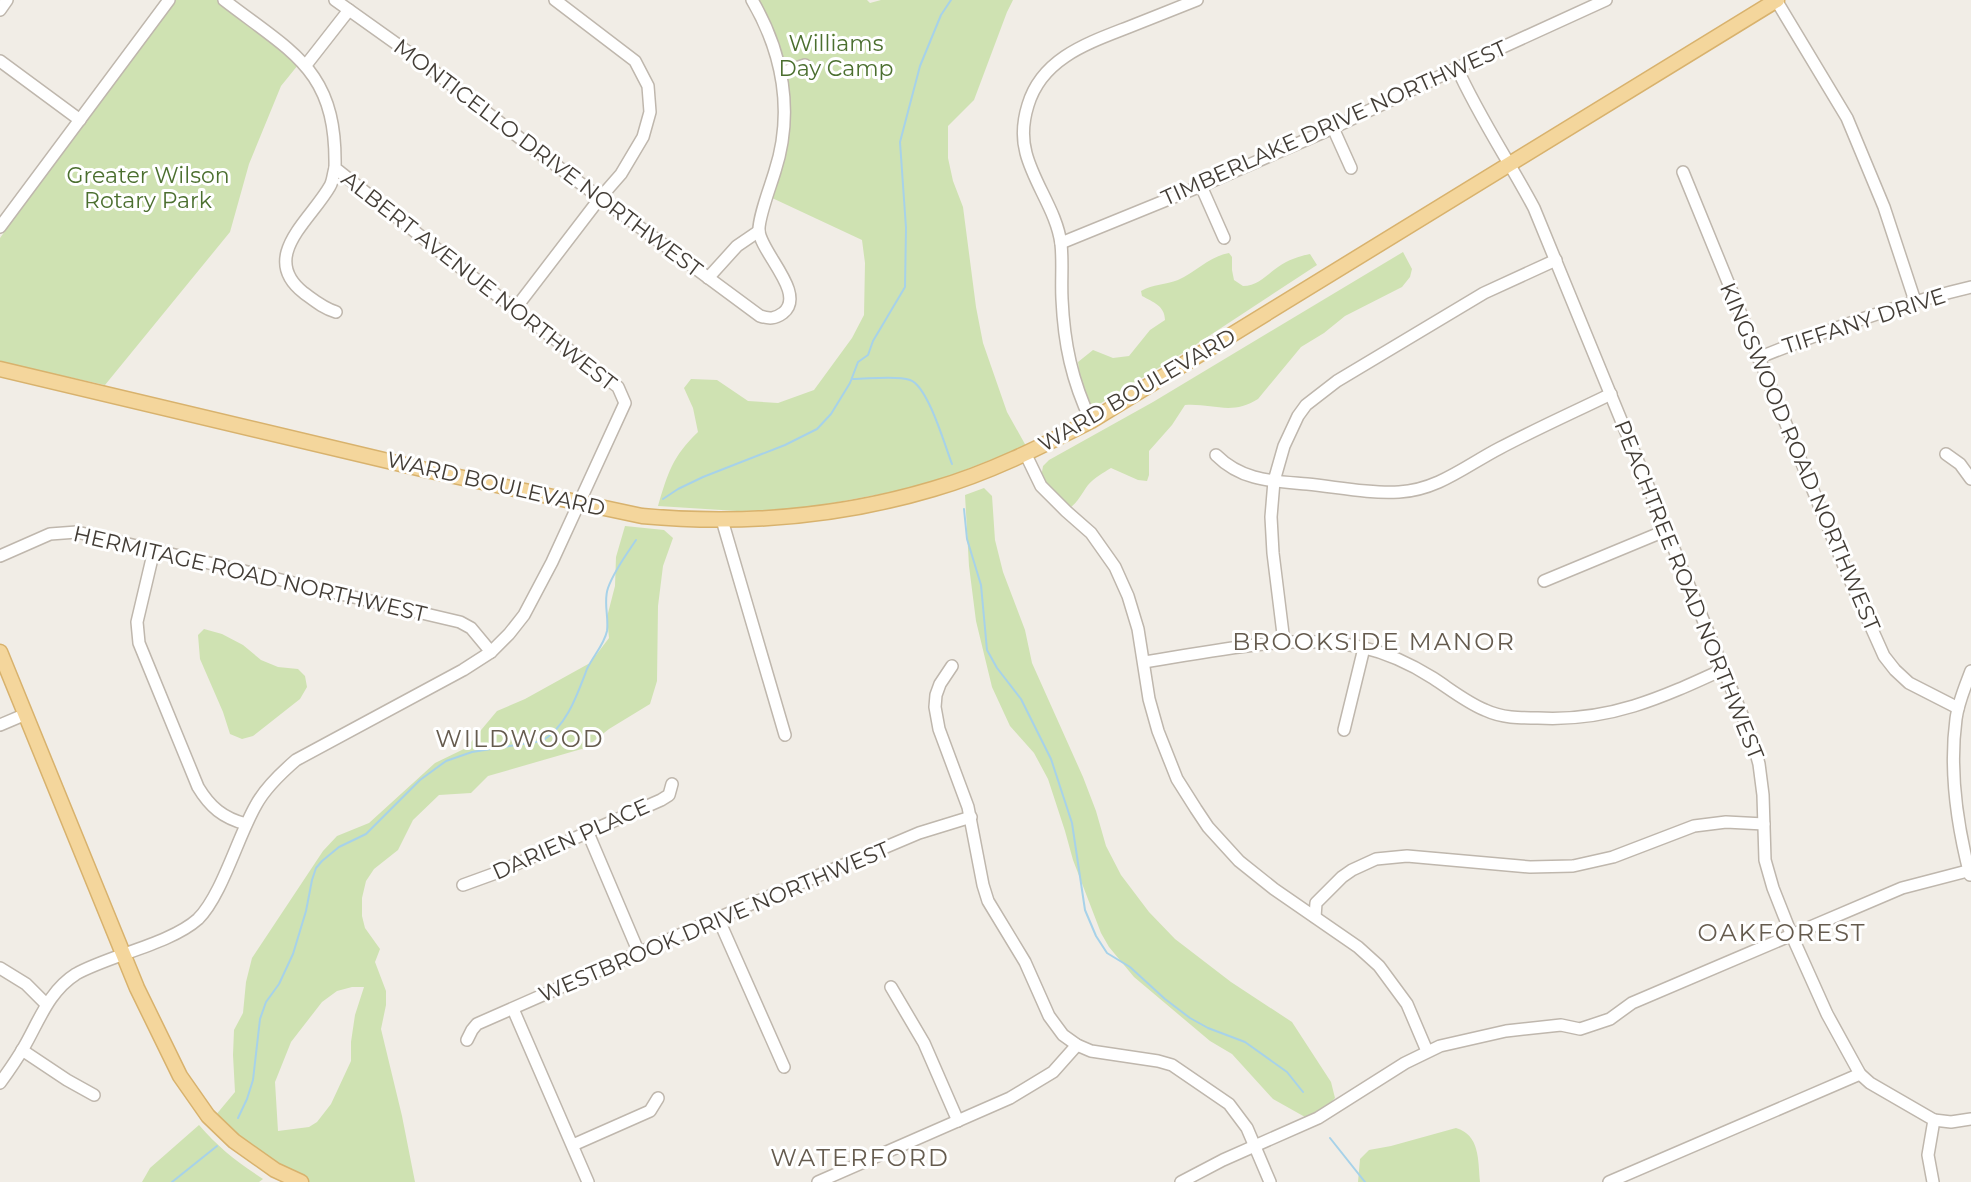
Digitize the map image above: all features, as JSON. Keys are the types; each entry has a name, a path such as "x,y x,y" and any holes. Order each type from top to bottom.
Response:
{"main road":[{"name":"WARD BOULEVARD","path":"0,369 440,473 642,516 768,519 884,502 936,488 1026,455 1091,421 1776,0"},
{"path":"0,652 123,954 171,1059 201,1107 223,1131 247,1152 301,1182"}],"street":[{"path":"0,10 7,0"},
{"path":"0,227 169,0"},
{"name":"ALBERT AVENUE NORTHWEST","path":"0,1083 22,1050 46,1004 62,985 77,974 169,935 197,919 215,892 257,802 278,775 296,760 463,670 491,652 509,634 524,615 552,562 625,403 618,387 335,168 330,109 306,65 224,0"},
{"name":"MONTICELLO DRIVE NORTHWEST","path":"335,0 708,278 760,316 769,318 778,316 789,307 790,297 759,231"},
{"path":"515,309 621,174 643,137 650,112 650,93 635,61 571,4 555,0"},
{"path":"708,278 737,246 759,231 783,144 785,105 781,73 772,39 752,0"},
{"path":"1091,421 1074,382 1068,358 1061,296 1061,243 1057,226 1026,153 1024,124 1030,99 1049,69 1081,46 1165,6 1197,0"},
{"name":"TIMBERLAKE DRIVE NORTHWEST","path":"1061,243 1333,128 1606,0"},
{"path":"1776,0 1847,118 1884,207 1915,301"},
{"path":"306,65 349,10"},
{"path":"0,61 80,120"},
{"path":"781,73 805,65"},
{"name":"PEACHTREE ROAD NORTHWEST","path":"1457,68 1481,118 1534,208 1752,739 1759,764 1765,860 1792,936 1827,1014 1860,1074 1934,1120"},
{"path":"1333,128 1351,168"},
{"path":"335,168 332,183 290,242 285,258 293,283 325,309 336,312"},
{"name":"KINGSWOOD ROAD NORTHWEST","path":"1683,172 1846,571 1884,656 1909,683 1958,708"},
{"path":"1201,186 1224,238"},
{"path":"1284,642 1271,517 1274,481 1284,446 1298,416 1324,390 1484,293 1556,260"},
{"name":"TIFFANY DRIVE","path":"1758,358 1915,301 1971,287"},
{"path":"1216,455 1245,475 1274,481 1399,492 1429,486 1451,477 1497,449 1611,394"},
{"path":"1946,454 1960,464 1971,479"},
{"path":"1026,455 1041,486 1091,533 1115,567 1133,612 1158,731 1177,779 1208,827 1239,861 1358,947 1384,972 1407,1004 1427,1051"},
{"path":"722,520 785,735"},
{"path":"1544,581 1667,530"},
{"name":"HERMITAGE ROAD NORTHWEST","path":"0,556 50,534 68,532 92,535 460,622 471,628 491,652"},
{"path":"154,550 139,612 139,643 198,787 218,813 246,824"},
{"path":"1144,662 1256,644 1339,644 1364,648 1414,666 1472,703 1504,717 1553,719 1586,718 1628,709 1674,693 1724,669"},
{"path":"1344,730 1364,648"},
{"path":"952,666 936,695 936,719 971,817 988,901 1025,962 1049,1016 1063,1035 1077,1045 1091,1051 1172,1065 1229,1104 1243,1120 1270,1182"},
{"path":"1181,1182 1318,1118 1427,1051 1455,1041 1506,1031 1561,1025 1580,1029 1594,1025 1610,1019 1632,1003 1902,888 1970,873 1958,822 1954,753 1958,708 1971,671"},
{"path":"0,725 26,714"},
{"name":"DARIEN PLACE","path":"463,885 669,795 672,784"},
{"name":"WESTBROOK DRIVE NORTHWEST","path":"467,1040 477,1024 919,833 971,817"},
{"path":"1315,917 1316,903 1342,877 1376,859 1407,856 1530,867 1573,866 1613,857 1694,826 1726,822 1764,824"},
{"path":"588,833 639,953"},
{"path":"718,918 784,1067"},
{"path":"0,968 26,984 46,1004"},
{"path":"891,987 924,1043 958,1121"},
{"path":"513,1009 588,1182"},
{"path":"818,1182 1010,1098 1042,1080 1063,1063 1077,1045"},
{"path":"22,1050 94,1095"},
{"path":"1609,1182 1860,1074"},
{"path":"573,1145 650,1111 658,1098"},
{"path":"1933,1182 1928,1155 1934,1120 1951,1122 1971,1119"}],"green space":[{"name":"Greater Wilson Rotary Park","path":"170,0 221,0 298,65 281,86 249,164 230,232 105,385 0,362 0,238"},
{"name":"Williams Day Camp","path":"755,0 867,0 870,3 881,0 1013,0 974,100 948,126 948,158 963,207 983,343 1007,412 1026,446 947,477 897,491 827,504 785,510 737,511 658,506 672,466 698,432 693,408 684,388 691,379 717,380 748,401 778,403 814,390 852,338 864,315 862,240 770,197 788,92"},
{"path":"1403,252 1412,269 1402,287 1345,316 1301,347 1258,399 1231,408 1185,405 1149,451 1147,481 1111,468 1091,482 1070,508 1041,478 1043,466 1049,460 1153,402"},
{"path":"1229,253 1234,280 1243,286 1258,282 1290,260 1302,256 1310,254 1317,265 1093,408 1083,386 1078,362 1093,350 1113,358 1129,356 1150,330 1165,320 1161,308 1142,296 1141,291 1178,280 1216,257"},
{"path":"984,488 992,496 995,540 1003,572 1025,630 1032,663 1083,777 1106,846 1121,875 1149,912 1175,939 1231,982 1292,1022 1331,1082 1335,1098 1325,1109 1305,1117 1273,1099 1232,1054 1210,1041 1134,977 1101,933 1073,860 1048,779 1034,753 1010,726 992,687 976,621 965,495"},
{"path":"625,526 664,530 673,538 663,566 658,606 657,681 650,704 585,748 488,776 471,793 439,795 413,820 398,850 374,869 366,881 362,916 365,928 380,949 375,962 386,991 381,1029 415,1182 309,1182 267,1159 215,1116 235,1092 234,1030 243,1013 252,958 323,851 337,836 369,823 435,763 466,748 497,711 590,663 609,638 607,617 615,586 616,557","holes":["364,987 355,1015 351,1061 331,1104 309,1127 278,1131 275,1082 291,1042 322,1002 337,991"]},
{"path":"204,629 243,645 261,660 278,667 298,669 305,676 307,687 300,699 253,736 242,739 230,734 200,659 198,635"},
{"path":"199,1125 229,1154 263,1179 259,1182 142,1182 150,1168"},
{"path":"1456,1128 1464,1131 1474,1142 1480,1182 1358,1182 1360,1159 1369,1150"}],"waterway":[{"path":"663,499 703,477 817,429 831,414 850,383 858,362 868,355 905,287 906,228 900,142 920,66 941,15 951,0"},
{"path":"853,379 897,378 910,380 917,385 929,404 952,464"},
{"path":"964,509 967,539 981,585 987,650 1021,699 1051,759 1072,823 1085,910 1096,936 1107,953 1130,967 1190,1018 1245,1042 1287,1072 1303,1092"},
{"path":"238,1118 253,1080 260,1019 293,954 316,868 339,847 366,834 420,780 446,761 472,752 542,741 551,735 570,709 587,669 606,636 608,588 636,540"},
{"path":"1330,1138 1365,1182"},
{"path":"172,1182 217,1146"}],"district":[{"name":"BROOKSIDE MANOR","path":"1374,641"},
{"name":"WILDWOOD","path":"520,738"},
{"name":"OAKFOREST","path":"1782,932"},
{"name":"WATERFORD","path":"860,1157"}]}
